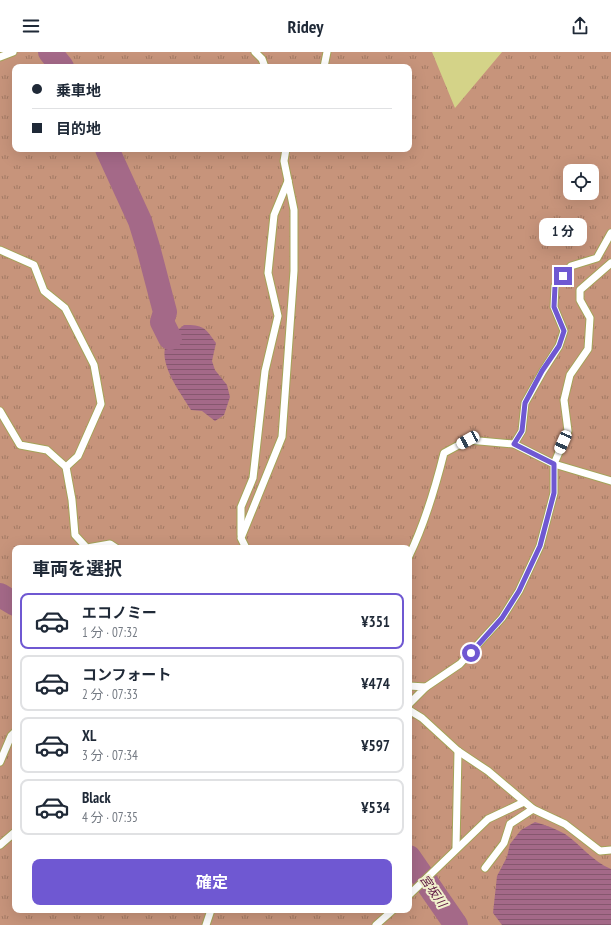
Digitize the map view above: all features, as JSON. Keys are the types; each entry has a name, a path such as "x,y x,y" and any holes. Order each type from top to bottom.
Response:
{"lane":[{"path":"0,57 14,52"},
{"path":"255,52 262,56"},
{"path":"325,64 327,52"},
{"path":"241,538 282,437 294,271 294,210 284,161 286,152"},
{"path":"244,545 241,538 241,507 253,478 265,371 278,316 268,273 274,215 288,180"},
{"path":"514,444 522,431 525,403 542,371 559,346 564,331 554,307 555,286 571,266 597,258 611,233"},
{"path":"0,250 34,265 44,291 65,308 94,365 101,404 78,456 66,467"},
{"path":"412,701 426,687 460,664 502,618 519,591 540,546 554,493 554,464 568,431 564,400 570,375 588,349 590,318 580,300 580,290 611,263"},
{"path":"0,411 20,446 47,450 66,467 72,500 75,535 83,545"},
{"path":"412,550 433,494 444,453 468,440 514,444 554,464 611,481"},
{"path":"412,686 426,687"},
{"path":"412,712 422,718 458,751 488,771 533,809 565,824 600,851 611,850"},
{"path":"0,762 12,735"},
{"path":"456,848 458,751"},
{"path":"412,892 456,848 488,819 524,802"},
{"path":"485,868 504,843 510,824 533,809"},
{"path":"0,845 12,835"},
{"path":"206,925 210,913"},
{"path":"376,925 390,913"}],"green space":[{"path":"0,52 432,52 455,108 502,52 611,52 611,925 0,925"}],"shaded area":[{"path":"184,325 200,326 209,333 216,343 212,361 215,370 227,385 230,397 224,415 215,421 202,411 191,410 176,386 167,367 165,348 168,340"},
{"path":"535,822 551,827 565,834 598,862 611,869 611,925 502,925 493,913 497,876 507,857 510,844 521,830"}],"waterway":[{"path":"50,52 60,64"},
{"path":"108,152 140,221 165,312 162,322 170,338"},
{"name":"宮坂川","path":"0,595 12,602"},
{"name":"宮坂川","path":"412,861 456,925"}],"route":[{"path":"471,653 502,618 519,591 540,546 554,493 554,464 514,444 522,431 525,403 542,371 559,346 564,331 554,307 555,286 563,276"}]}
